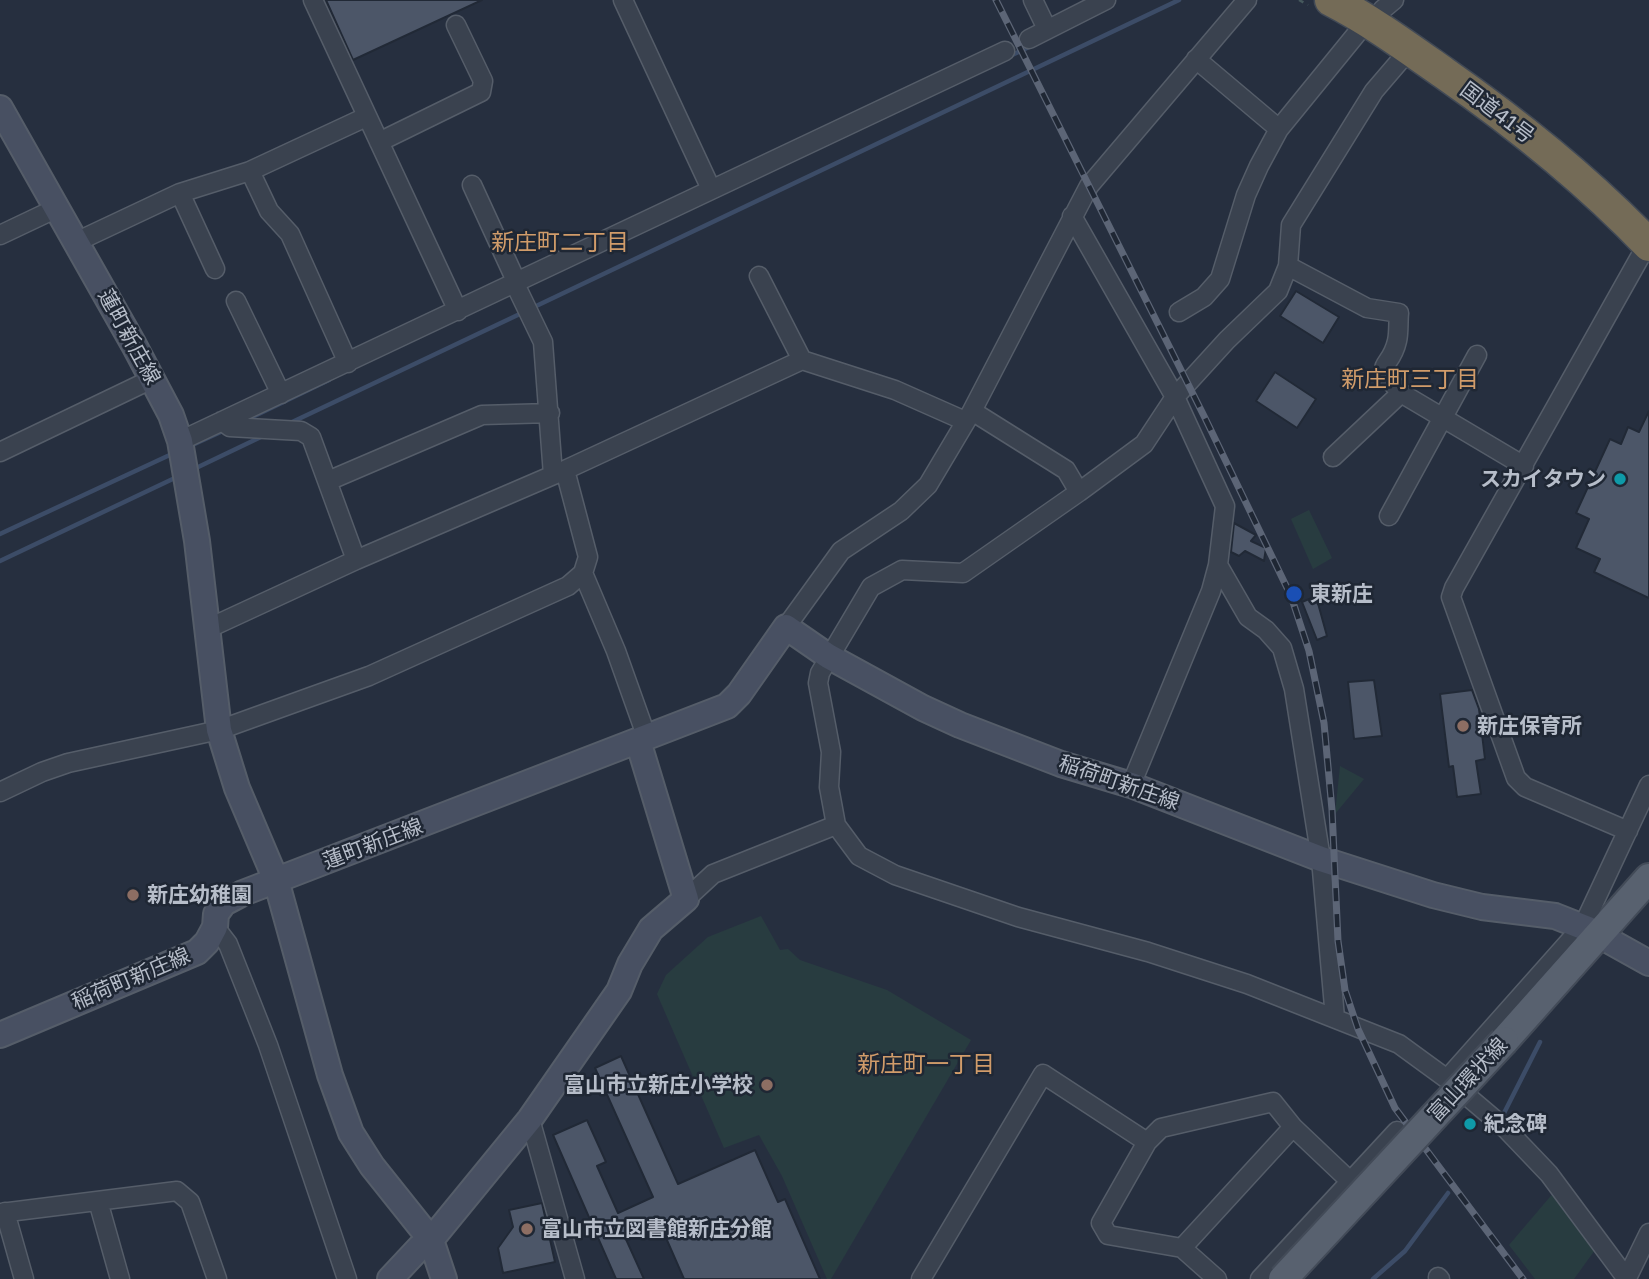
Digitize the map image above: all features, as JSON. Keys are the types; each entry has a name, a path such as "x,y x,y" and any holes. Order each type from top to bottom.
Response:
{"highway":[{"name":"国道41号","path":"1319,3 1376,8 1432,44 1568,146 1649,242"},
{"name":"国道41号","path":"1376,8 1410,49 1497,110 1558,159 1649,242"}],"main road":[{"name":"蓮町新庄線","path":"0,108 171,415 181,444 198,541 219,730 237,789 276,880 643,740"},
{"name":"稲荷町新庄線","path":"786,627 828,656 960,725 1061,764 1131,785 1321,859 1433,895 1482,907 1555,916 1597,934 1649,962"},
{"path":"390,1279 420,1247 431,1240 530,1119 619,991 630,964 651,929 686,899 643,740 727,706 739,694 786,627"},
{"name":"富山環状線","path":"1306,1279 1467,1105 1509,1046 1597,934 1649,878"},
{"name":"稲荷町新庄線","path":"0,1035 197,952 207,942 215,927 216,914 225,903 276,880"},
{"path":"276,880 330,1074 351,1133 372,1166 431,1240 444,1279"},
{"name":"富山環状線","path":"1597,934 1649,901"},
{"name":"富山環状線","path":"1283,1279 1509,1046"}],"street":[{"path":"313,0 458,311"},
{"path":"623,0 711,189"},
{"path":"1033,0 1047,29"},
{"path":"1029,38 1106,0"},
{"path":"786,627 841,551 901,511 928,485 968,416 1072,216 1095,178 1247,0"},
{"path":"1179,312 1204,298 1220,279 1246,195 1279,129 1376,8"},
{"path":"379,142 481,92 483,81 456,25"},
{"path":"1410,49 1374,91 1291,225 1288,266 1278,292 1227,340 1175,397 1144,444 962,573 902,570 871,587 828,656 818,684 831,752 829,787 836,825 859,856 895,875 1018,917 1148,952 1210,972 1399,1044 1447,1079 1506,1129 1549,1174 1627,1279 1649,1233"},
{"path":"181,444 222,421 516,285 711,189 1005,51"},
{"path":"1196,59 1279,129"},
{"path":"76,242 180,192 250,171 366,117"},
{"path":"250,171 269,211 290,234 348,363"},
{"path":"0,792 68,763 219,730 369,676 568,586 583,573 588,557 559,472 543,342 472,185"},
{"path":"180,192 215,269"},
{"path":"0,235 57,208"},
{"path":"1072,216 1175,397 1225,506 1218,565 1211,592 1131,785"},
{"path":"1628,831 1525,787 1516,778 1451,597 1649,242"},
{"path":"1288,266 1367,308 1399,313 1397,343 1384,366 1386,377 1401,393 1524,466"},
{"path":"759,276 802,359"},
{"path":"236,301 281,394"},
{"path":"1389,516 1477,355"},
{"path":"207,629 356,560 559,472 802,359 968,416 1066,470 1079,492"},
{"path":"0,452 152,379"},
{"path":"1333,457 1401,393"},
{"path":"328,481 482,415 550,413"},
{"path":"222,421 230,427 301,431 312,437 356,560"},
{"path":"1218,565 1248,617 1266,630 1282,648 1294,689 1321,859 1335,1018"},
{"path":"583,573 617,651 643,740"},
{"path":"1447,1079 1597,934 1628,831 1649,785"},
{"path":"686,899 713,874 836,825"},
{"path":"215,927 228,944 268,1045 347,1279"},
{"path":"921,1279 1042,1074 1147,1142"},
{"path":"1217,1279 1182,1248 1108,1235 1101,1223 1147,1142 1161,1128 1273,1102 1293,1128 1350,1181"},
{"path":"530,1119 575,1279"},
{"path":"1182,1248 1293,1128"},
{"path":"1259,1279 1397,1131"},
{"path":"24,1279 3,1212 177,1191 190,1202 217,1279"},
{"path":"98,1201 120,1279"}],"path":[{"path":"1299,0 1319,3"}],"green space":[{"path":"1309,510 1332,558 1313,569 1291,519"},
{"path":"1340,766 1364,779 1335,814"},
{"path":"761,916 780,950 788,949 800,960 887,990 971,1040 831,1279 827,1279 782,1176 759,1135 724,1148 657,994 666,975 708,937"},
{"path":"1555,1191 1595,1250 1574,1279 1535,1279 1509,1245"}],"building":[{"path":"326,0 482,0 353,60"},
{"path":"1296,291 1339,317 1323,343 1280,316"},
{"path":"1275,372 1316,399 1297,428 1256,401"},
{"name":"スカイタウン","path":"1649,411 1649,598 1594,572 1600,559 1576,548 1589,519 1576,513 1610,439 1621,444 1628,427 1639,432"},
{"path":"1234,523 1256,535 1251,541 1266,548 1264,561 1245,551 1239,556 1231,552"},
{"path":"1316,596 1327,636 1317,640 1302,602"},
{"path":"1374,680 1382,736 1354,739 1348,682"},
{"name":"新庄保育所","path":"1472,690 1479,709 1485,759 1476,761 1481,794 1457,797 1453,766 1449,767 1440,694"},
{"path":"621,1056 678,1184 755,1150 778,1202 785,1199 820,1279 684,1279 659,1222 625,1237 644,1279 616,1279 553,1135 587,1120 606,1162 597,1166 618,1213 653,1197 595,1068"},
{"path":"542,1203 555,1262 503,1273 498,1248 513,1227 509,1210"}],"waterway":[{"path":"532,308 1179,0"},
{"path":"1010,56 1031,46"},
{"path":"288,424 524,312"},
{"path":"242,422 329,380"},
{"path":"188,447 225,430"},
{"path":"194,469 265,435"},
{"path":"0,534 174,453"},
{"path":"0,561 179,476"},
{"path":"1502,1117 1540,1042"},
{"path":"1373,1279 1405,1251 1448,1193"}],"railway":[{"path":"996,0 1291,596 1309,651 1324,723 1332,810 1338,941 1345,990 1358,1029 1395,1108 1523,1279"}],"place":[{"name":"スカイタウン","path":"1620,479"},
{"name":"東新庄","path":"1294,594"},
{"name":"新庄保育所","path":"1463,726"},
{"name":"新庄幼稚園","path":"133,895"},
{"name":"富山市立新庄小学校","path":"767,1085"},
{"name":"紀念碑","path":"1470,1124"},
{"name":"富山市立図書館新庄分館","path":"527,1229"}],"district":[{"name":"新庄町二丁目","path":"560,243"},
{"name":"新庄町三丁目","path":"1410,380"},
{"name":"新庄町一丁目","path":"926,1065"}]}
